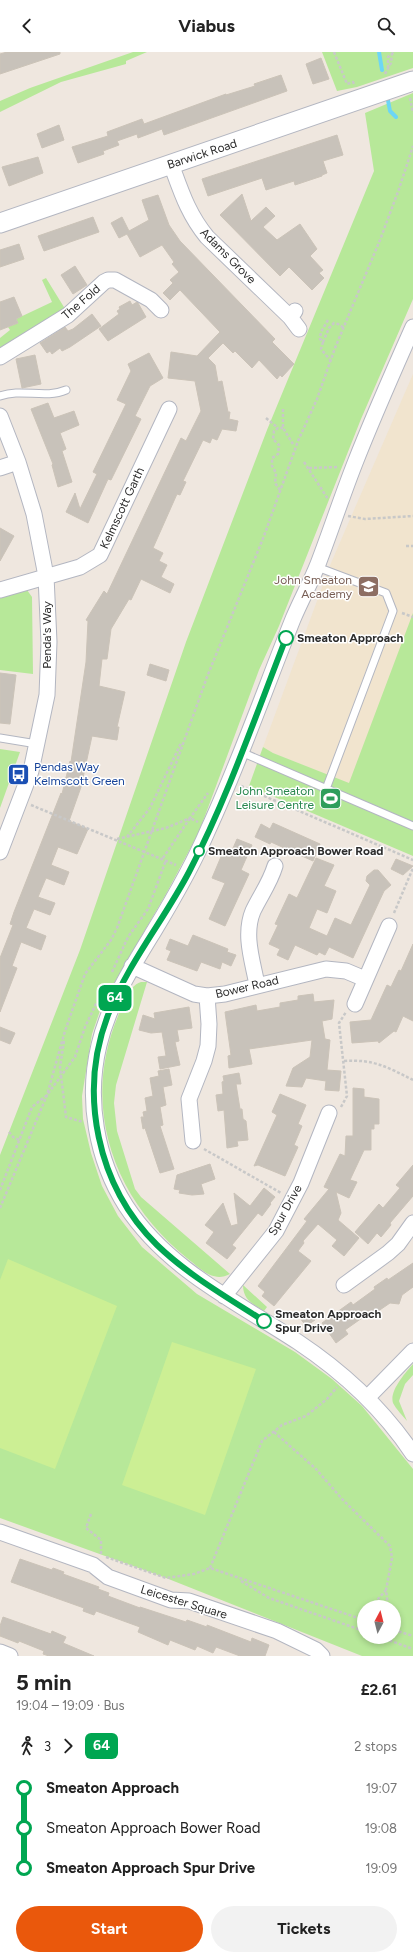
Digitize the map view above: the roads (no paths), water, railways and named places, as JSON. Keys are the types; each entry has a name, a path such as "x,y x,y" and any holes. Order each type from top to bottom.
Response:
{"street":[{"name":"Barwick Road","path":"0,223 171,164 360,93 399,82"},
{"name":"Adams Grove","path":"171,164 188,210 207,237 293,314 299,329"},
{"name":"The Fold","path":"0,357 68,315 108,280 115,280 145,297 161,310"},
{"path":"413,327 376,411 317,567 295,614 241,752 189,872 132,966 108,1014 98,1048 94,1083 96,1123 108,1170 133,1217 152,1240 169,1256 224,1296 298,1342 345,1378 367,1398 388,1421 413,1454"},
{"name":"Kelmscott Garth","path":"0,590 80,567 100,555 169,409"},
{"name":"Penda's Way","path":"0,416 18,462 34,514 46,576 49,642 47,695 31,771 20,800 5,825 0,852"},
{"path":"0,468 18,462"},
{"path":"257,985 249,943 250,923 252,913 267,886 275,866"},
{"path":"355,1004 389,926"},
{"name":"Bower Road","path":"132,966 194,994 207,996 225,994 326,969 346,971 365,979"},
{"path":"193,1141 189,1099 204,1061 208,1046 209,1024 207,996"},
{"name":"Spur Drive","path":"224,1296 276,1231 292,1200 329,1113"},
{"path":"344,1285 398,1244 413,1222"},
{"path":"367,1398 413,1351"},
{"name":"Leicester Square","path":"0,1532 93,1566 108,1577 171,1600 188,1601 277,1631 316,1650 322,1656"},
{"path":"0,1652 10,1656"}],"lane":[{"path":"0,396 11,392 51,393 66,390"},
{"path":"317,567 386,593 393,611 326,789"},
{"path":"0,738 36,744"},
{"path":"241,752 413,826"}],"waterway":[{"path":"379,52 382,70"},
{"path":"387,95 390,111 396,117"}],"place":[{"name":"John Smeaton Academy","path":"368,587"},
{"name":"Smeaton Approach","path":"286,638"},
{"name":"Pendas Way Kelmscott Green","path":"19,774"},
{"name":"John Smeaton Leisure Centre","path":"330,798"},
{"name":"Smeaton Approach Bower Road","path":"199,851"},
{"name":"Smeaton Approach Spur Drive","path":"264,1321"}]}
